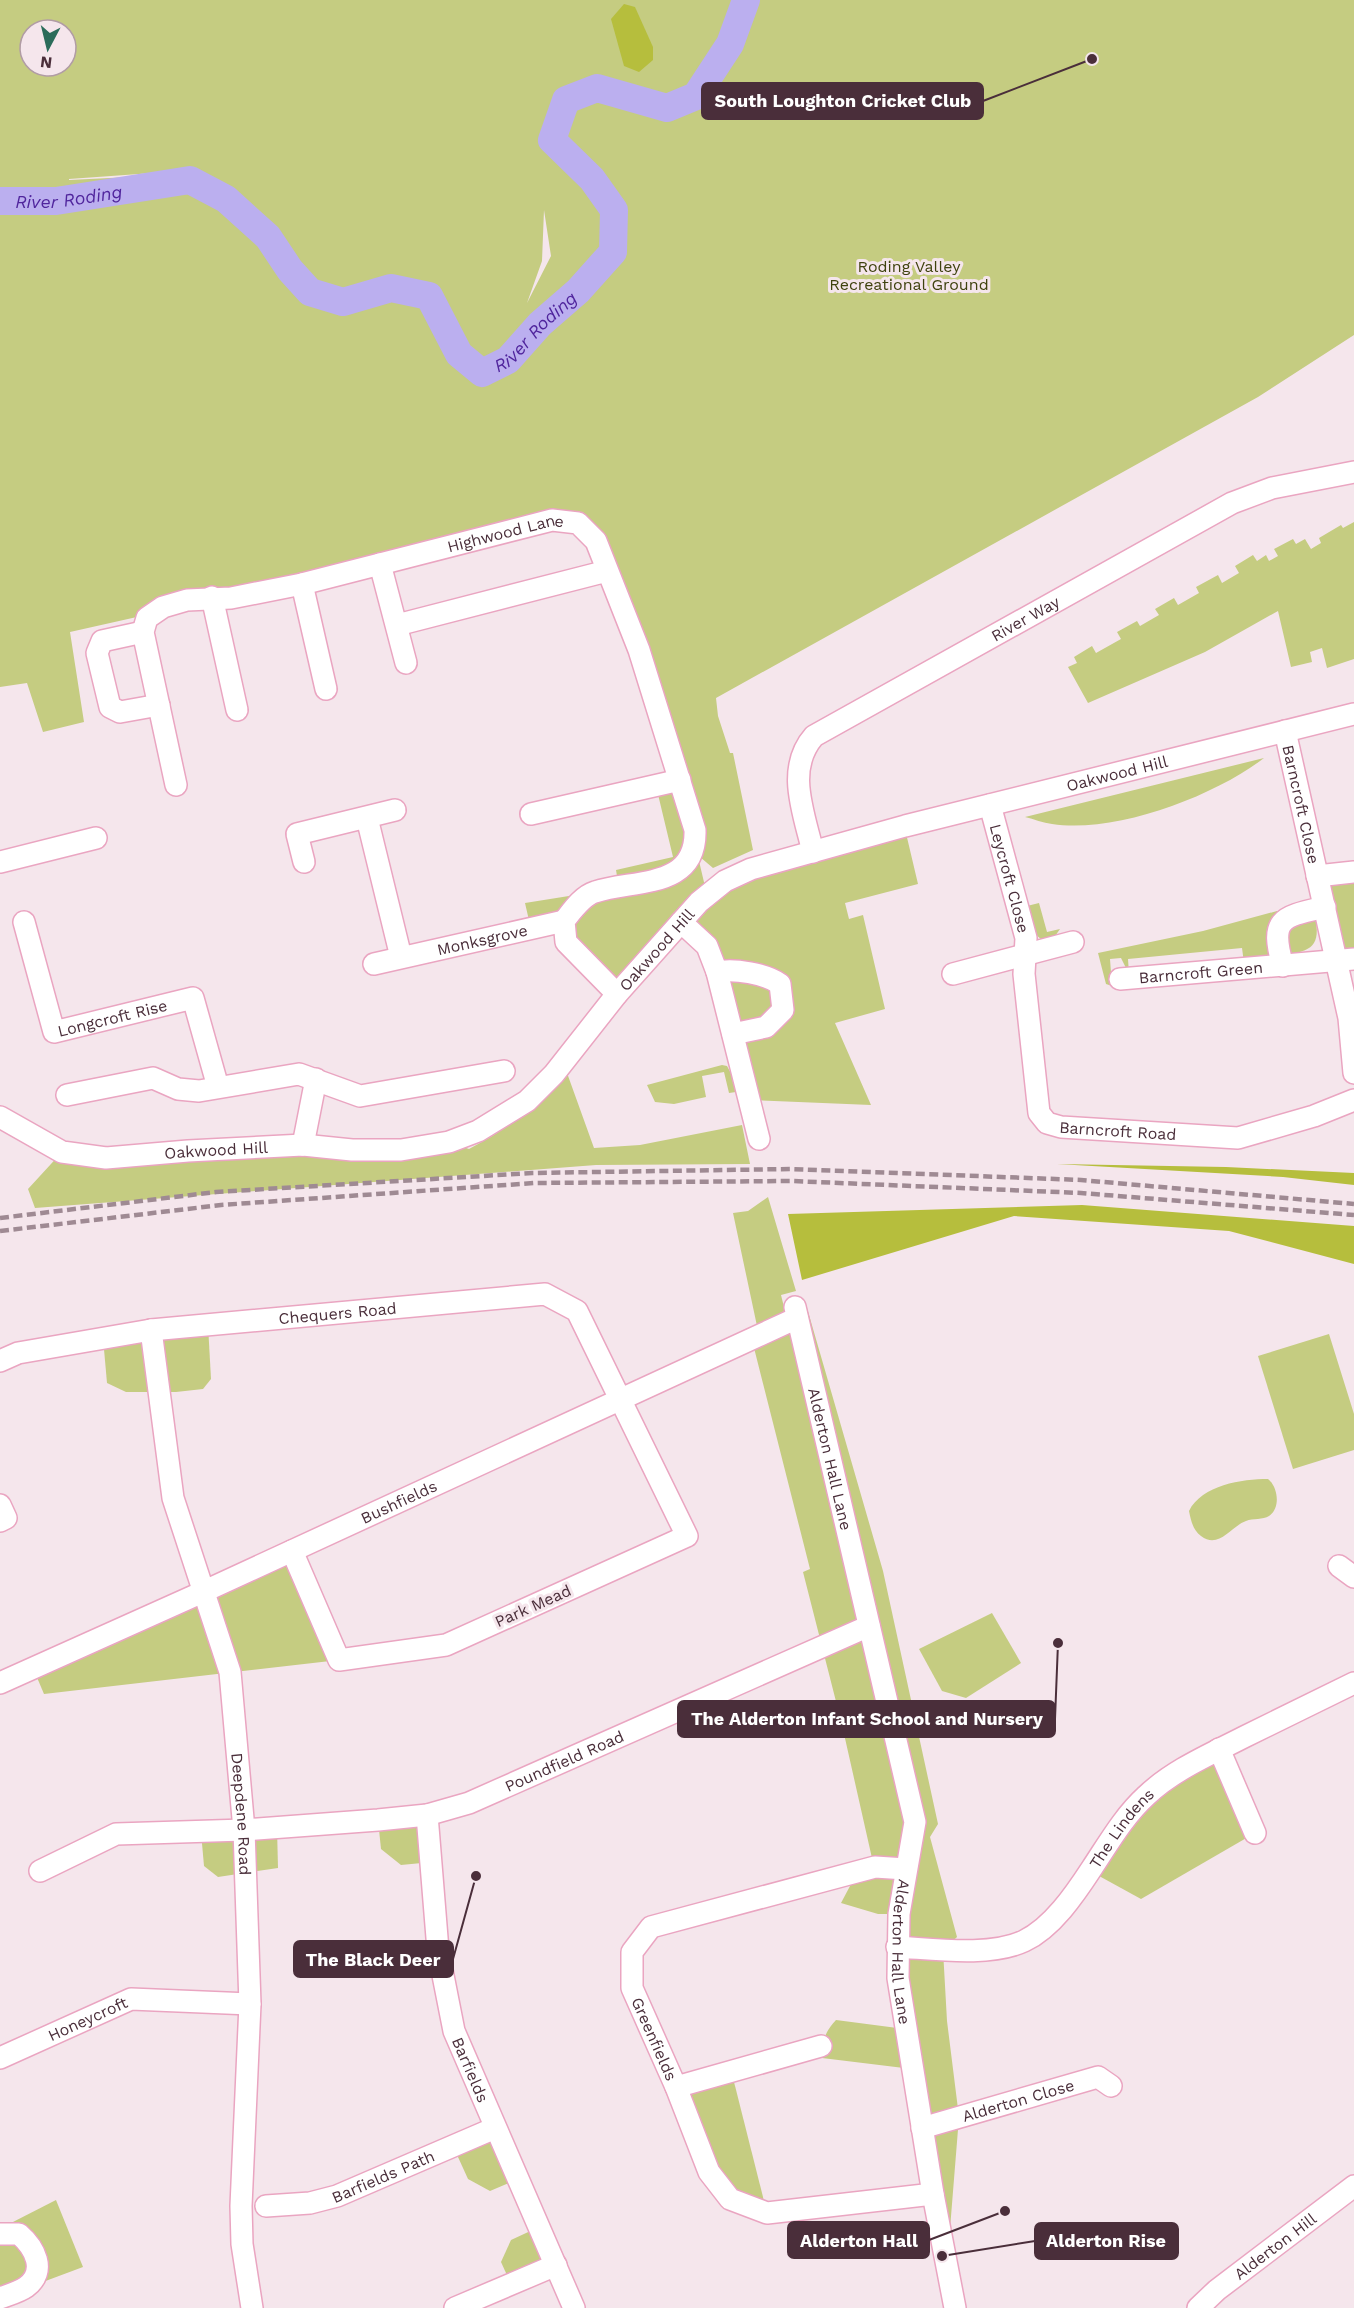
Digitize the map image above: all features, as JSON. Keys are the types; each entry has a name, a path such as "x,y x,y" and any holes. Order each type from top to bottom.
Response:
{"street":[{"name":"River Way","path":"813,852 798,788 798,773 803,748 814,736 1232,503 1272,488 1354,471"},
{"name":"Highwood Lane","path":"143,632 147,618 163,607 187,600 212,597 231,598 302,584 552,520 579,523 596,541 639,650 695,830 695,843 680,869 663,880 593,892 576,906 564,921"},
{"path":"380,564 398,625 406,663"},
{"path":"398,625 607,571"},
{"path":"302,584 326,689"},
{"path":"212,597 237,710"},
{"path":"159,705 120,712 110,707 97,653 102,642 143,632 159,705 176,785"},
{"name":"Oakwood Hill","path":"0,1117 62,1152 106,1158 189,1150 303,1145 352,1150 401,1150 449,1142 478,1131 527,1101 554,1074 617,994 699,902 725,881 751,869 990,805 1354,714"},
{"name":"Barncroft Close","path":"1285,731 1325,907 1345,960 1354,1073"},
{"path":"531,814 680,780"},
{"name":"Leycroft Close","path":"990,805 1026,938 1025,954"},
{"path":"304,862 297,834 395,810"},
{"path":"366,818 401,957"},
{"path":"0,862 96,838"},
{"name":"Barncroft Close","path":"1317,876 1354,872"},
{"name":"Barncroft Green","path":"1283,966 1276,943 1276,932 1281,922 1291,915 1325,907"},
{"path":"564,921 566,942 617,994"},
{"name":"Monksgrove","path":"374,964 564,921"},
{"name":"Longcroft Rise","path":"24,922 54,1032 193,998 218,1087"},
{"path":"681,922 707,946 717,972 759,1139"},
{"name":"Leycroft Close","path":"953,974 1073,942"},
{"name":"Barncroft Road","path":"1025,954 1024,974 1039,1113 1047,1123 1061,1127 1238,1138 1314,1116 1354,1101"},
{"name":"Barncroft Green","path":"1120,979 1345,960"},
{"path":"717,972 732,971 773,979 780,984 783,994 783,1010 766,1027 733,1034"},
{"path":"68,1095 153,1078 178,1089 199,1090 299,1074 360,1096 504,1071"},
{"path":"303,1145 316,1079"},
{"name":"Chequers Road","path":"0,1361 18,1353 151,1330 545,1294 578,1311 620,1398"},
{"name":"Bushfields","path":"0,1683 292,1551 620,1398 796,1312"},
{"name":"Alderton Hall Lane","path":"796,1312 915,1822 898,1914 897,1978 933,2194 955,2308"},
{"name":"Deepdene Road","path":"151,1330 173,1498 230,1672 244,1830 250,2004 241,2206 242,2244 252,2308"},
{"name":"Park Mead","path":"292,1551 339,1660 446,1645 687,1536 620,1398"},
{"path":"0,1505 6,1518 0,1521"},
{"name":"Poundfield Road","path":"40,1871 116,1834 244,1830 427,1815 469,1803 869,1626"},
{"name":"The Lindens","path":"897,1947 943,1950 999,1948 1025,1941 1054,1918 1090,1871 1115,1832 1146,1796 1181,1770 1219,1749 1354,1683"},
{"path":"1219,1749 1255,1833"},
{"name":"Barfields","path":"427,1815 438,1950 454,2031 574,2308"},
{"name":"Greenfields","path":"906,1869 874,1867 651,1927 632,1952 632,1988 676,2087 709,2172 730,2199 767,2213 933,2194"},
{"name":"Honeycroft","path":"0,2058 131,1999 250,2004"},
{"path":"676,2087 821,2046"},
{"name":"Alderton Close","path":"922,2128 1098,2077 1111,2086"},
{"name":"Barfields Path","path":"266,2206 310,2203 337,2196 495,2128"},
{"name":"Alderton Hill","path":"1198,2308 1217,2290 1354,2186"},
{"path":"0,2234 19,2234 33,2246 38,2261 34,2278 26,2287 0,2298"},
{"path":"455,2308 556,2265"}],"green space":[{"name":"Roding Valley Recreational Ground","path":"0,0 1354,0 1354,335 1258,397 716,698 718,716 730,753 733,753 753,850 713,868 700,857 606,547 572,519 70,632 84,722 43,732 27,683 0,687","holes":["167,172 130,177 69,180 69,179","544,210 551,256 527,303 542,261"]},
{"path":"624,4 635,7 653,47 653,60 639,72 624,66 611,19"},
{"path":"1354,522 1354,659 1327,668 1322,648 1310,652 1312,662 1291,667 1278,611 1205,652 1088,703 1068,667 1077,663 1074,657 1092,646 1096,653 1121,639 1117,632 1137,621 1140,626 1159,615 1155,609 1174,598 1178,605 1199,593 1196,587 1218,575 1222,583 1239,573 1235,566 1253,555 1257,561 1266,555 1269,561 1278,556 1274,549 1293,539 1296,544 1305,539 1311,549 1321,543 1319,538 1341,525 1343,528"},
{"path":"1264,758 1219,786 1134,818 1077,826 1049,823 1025,817"},
{"path":"680,780 707,895 617,994 564,921 531,929 525,903 619,888 616,870 673,857 656,786"},
{"path":"905,829 918,884 845,903 849,919 863,915 885,1009 835,1023 871,1105 750,1100 736,1037 767,1029 785,993 726,968 693,926 701,903 726,883"},
{"path":"1354,879 1354,953 1342,950 1334,929 1339,923 1335,903 1329,902 1327,886 1332,882"},
{"path":"1039,903 1047,932 1060,929 1053,939 1042,940 1034,933 1027,906"},
{"path":"1277,911 1284,915 1271,957 1244,963 1242,948 1128,959 1129,974 1121,958 1110,959 1112,986 1106,984 1098,953 1203,931"},
{"path":"1315,916 1317,934 1312,945 1308,949 1284,955 1283,930"},
{"path":"724,971 773,979 783,1010 733,1034"},
{"path":"722,1065 727,1066 734,1079 736,1092 729,1093 724,1072 702,1076 706,1097 674,1104 655,1102 647,1085"},
{"path":"567,1073 594,1148 640,1145 742,1125 750,1164 596,1165 35,1208 28,1189 62,1152 449,1142 469,1149 521,1116 544,1097"},
{"path":"1057,1164 1226,1167 1354,1173 1354,1185 1283,1177"},
{"path":"768,1197 796,1291 781,1295 785,1311 757,1326 733,1213 748,1211"},
{"path":"1082,1205 1354,1226 1354,1264 1229,1231 1014,1216 802,1280 788,1214"},
{"path":"807,1308 883,1571 938,1824 930,1837 957,1937 943,1950 947,2021 959,2117 947,2266 912,2069 822,2058 824,2038 836,2020 905,2029 898,1914 878,1914 841,1903 858,1871 874,1867 842,1725 803,1572 810,1569 752,1340 797,1318"},
{"path":"208,1325 211,1379 203,1389 176,1392 126,1392 107,1383 103,1338"},
{"path":"1329,1334 1354,1414 1354,1450 1293,1469 1258,1356"},
{"path":"1268,1479 1274,1487 1277,1498 1275,1508 1269,1516 1246,1521 1219,1539 1207,1540 1196,1531 1189,1511 1203,1495 1235,1482"},
{"path":"292,1551 339,1660 44,1694 33,1668"},
{"path":"992,1613 1021,1663 966,1698 942,1691 919,1649"},
{"path":"1219,1749 1255,1833 1141,1899 1090,1871 1115,1832"},
{"path":"427,1815 432,1862 401,1865 381,1849 378,1820"},
{"path":"277,1828 278,1868 218,1877 204,1866 201,1832"},
{"path":"731,2070 767,2213 730,2199 676,2087"},
{"path":"495,2128 518,2179 490,2191 468,2179 453,2146"},
{"path":"56,2200 83,2267 0,2298 0,2234 11,2223"},
{"path":"539,2227 556,2265 511,2284 501,2262 511,2240"}],"waterway":[{"name":"River Roding","path":"0,201 56,201 190,180 226,199 268,237 290,270 310,292 343,302 391,288 429,296 459,354 482,373 508,360 540,324 578,291 613,252 614,210 592,179 552,140 566,100 597,88 667,108 696,96 730,44 746,0"}],"railway":[{"path":"0,1218 216,1192 532,1173 791,1169 1081,1180 1354,1204"},
{"path":"0,1231 221,1205 534,1183 792,1181 1081,1193 1354,1215"}],"place":[{"name":"South Loughton Cricket Club","path":"1092,59"},
{"name":"The Alderton Infant School and Nursery","path":"1058,1643"},
{"name":"The Black Deer","path":"476,1876"},
{"name":"Alderton Hall","path":"1005,2211"},
{"name":"Alderton Rise","path":"942,2256"}]}
